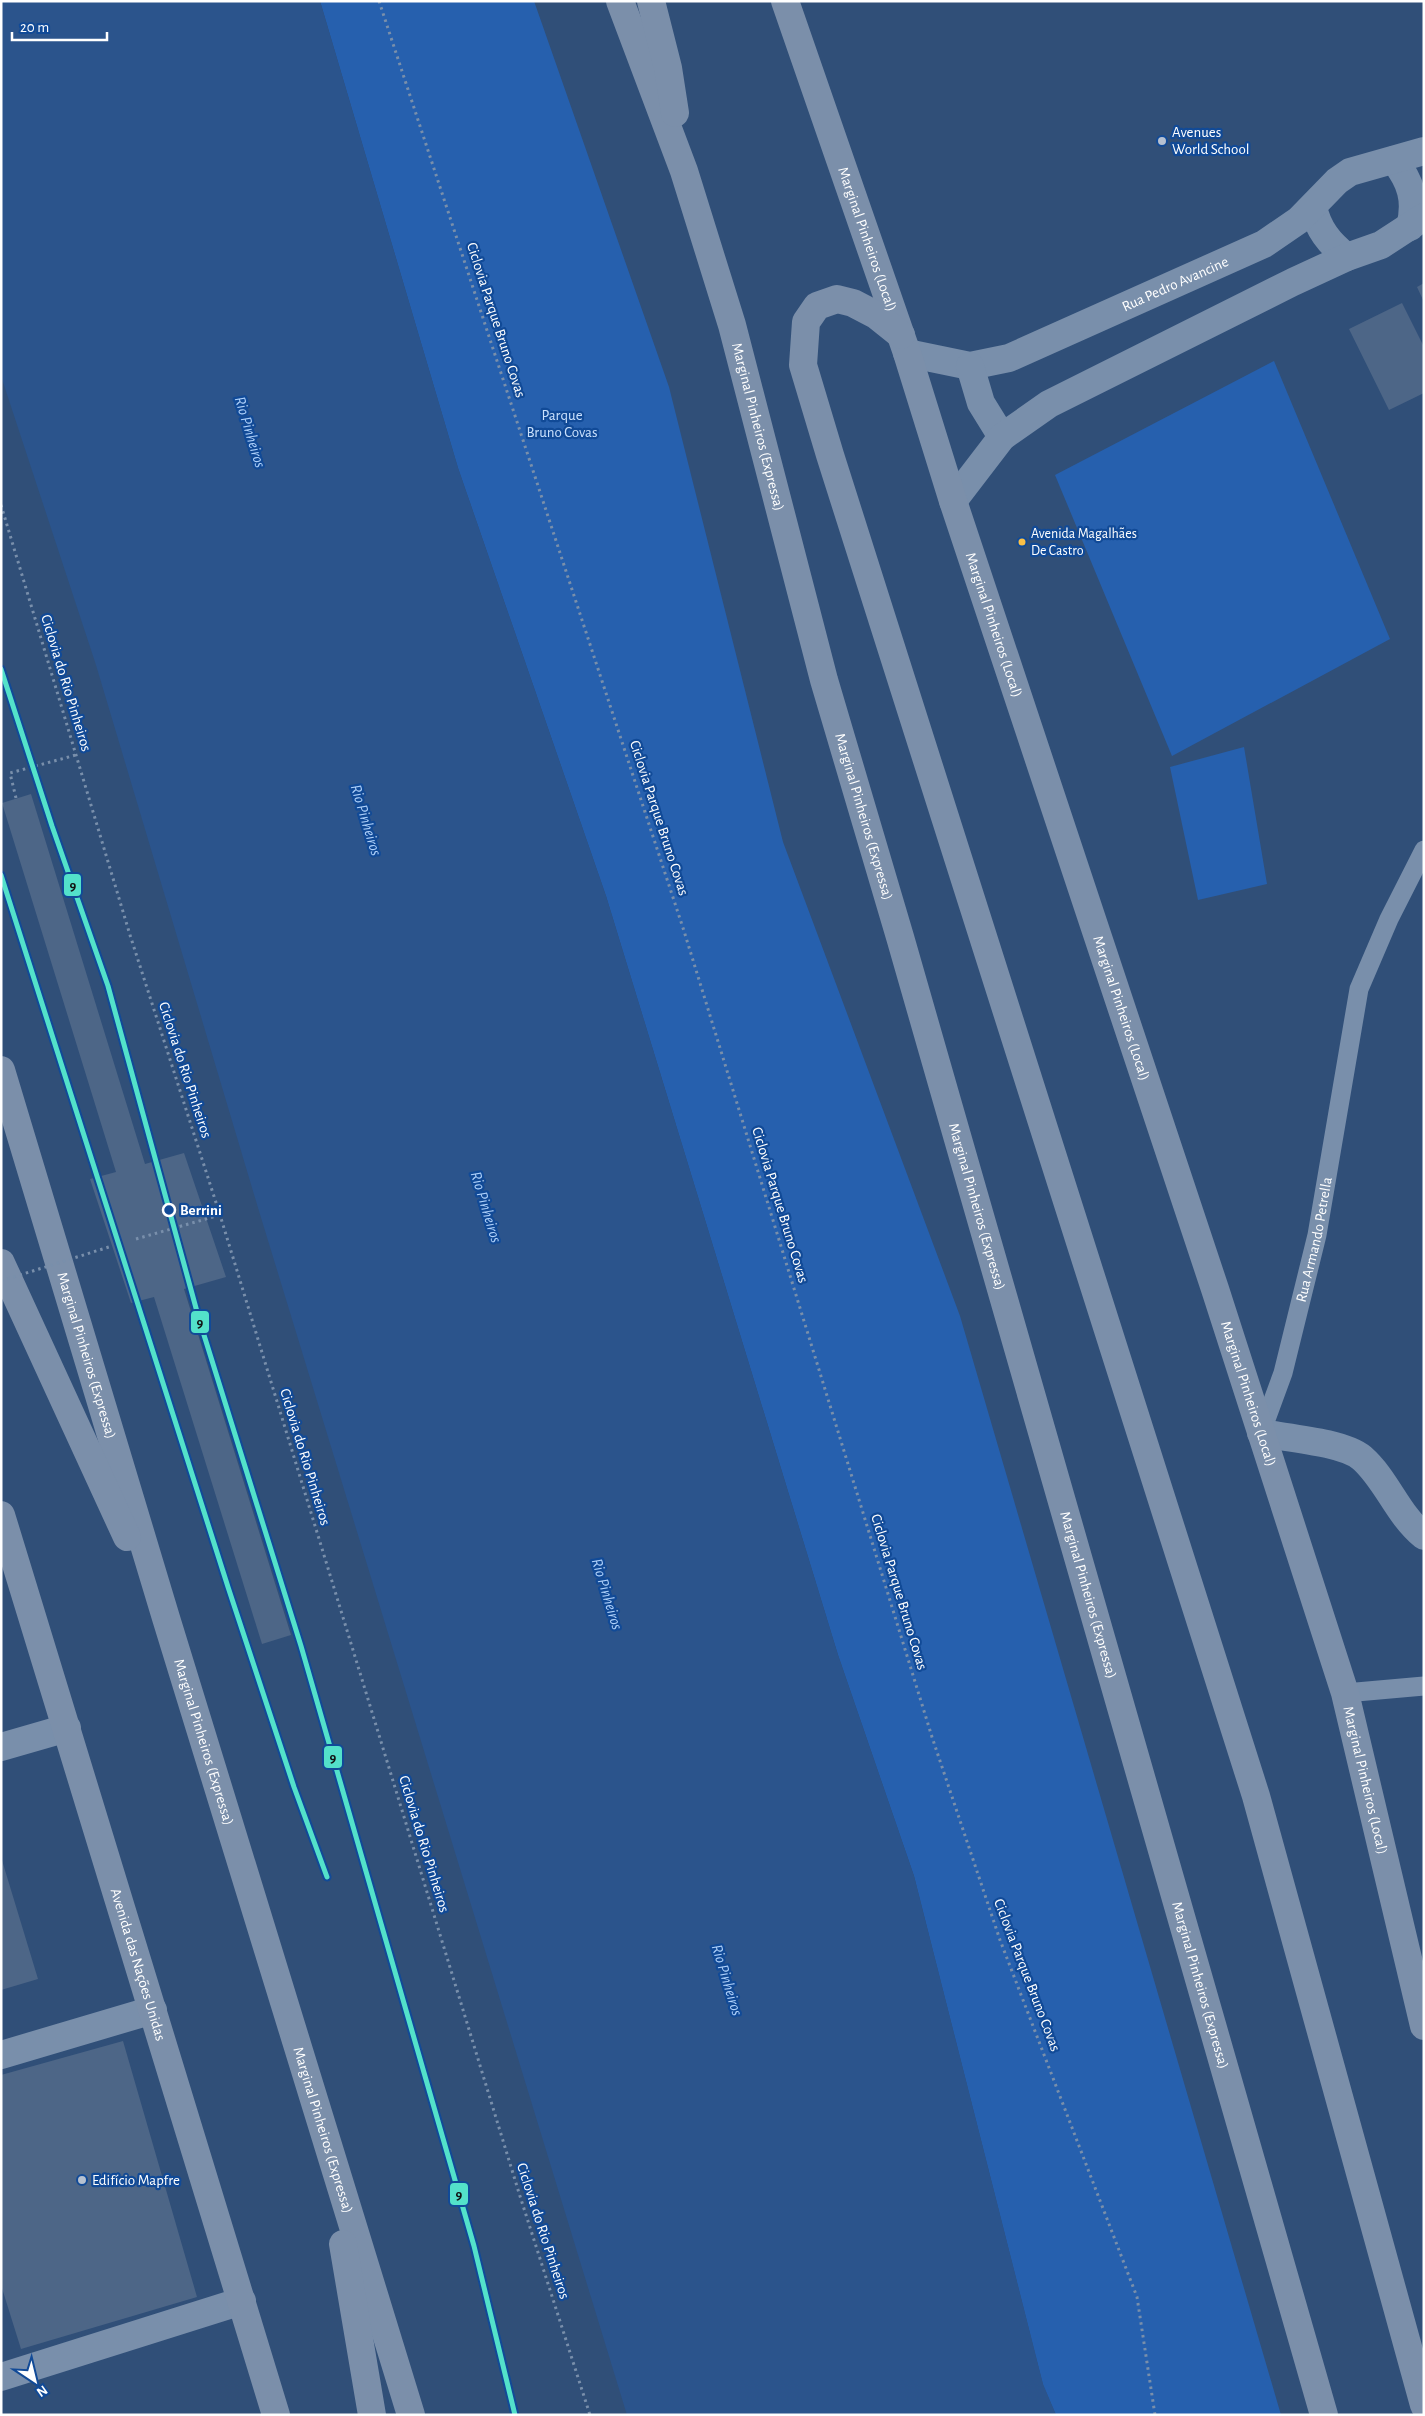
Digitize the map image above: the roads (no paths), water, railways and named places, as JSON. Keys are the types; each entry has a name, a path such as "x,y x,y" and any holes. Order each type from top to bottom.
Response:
{"highway":[{"name":"Marginal Pinheiros (Expressa)","path":"620,1 684,171 732,325 824,680 900,937 1324,2415"},
{"path":"651,1 668,68 684,171"},
{"name":"Marginal Pinheiros (Local)","path":"785,1 904,344 953,501 1345,1693 1424,2026"},
{"path":"904,344 876,315 853,302 837,299 817,306 806,322 803,365 1256,1796 1424,2406"},
{"name":"Marginal Pinheiros (Expressa)","path":"1,1070 166,1618 411,2415"},
{"path":"1,1263 71,1418 166,1618"},
{"name":"Avenida das Nações Unidas","path":"1,1515 276,2415"},
{"path":"328,2143 372,2415"}],"street":[{"name":"Rua Pedro Avancine","path":"904,344 970,366 1009,358 1264,244 1299,220 1337,181 1350,172 1424,151"},
{"path":"953,501 1002,437 1048,404 1210,322 1347,257 1381,245 1417,222 1411,188 1394,160"},
{"path":"1313,207 1323,234 1347,257"},
{"path":"970,366 981,403 1002,437"},
{"path":"1261,1434 1336,1446 1361,1457 1381,1481 1409,1524 1424,1536"},
{"path":"1,1747 67,1728"},
{"path":"1,2054 153,2010"},
{"path":"1,2377 242,2301"}],"lane":[{"name":"Rua Armando Petrella","path":"1261,1434 1283,1373 1317,1235 1359,989 1388,919 1424,850"},
{"path":"1345,1693 1424,1686"}],"water":[{"name":"Rio Pinheiros","path":"1,1 320,1 458,468 606,896 838,1655 914,1876 1043,2384 1056,2415 627,2415 259,1211 96,665 1,376"}],"place":[{"name":"Avenues World School","path":"1162,141"},
{"name":"Avenida Magalhães De Castro","path":"1022,542"},
{"name":"Berrini","path":"169,1210"},
{"name":"Edifício Mapfre","path":"82,2180"}],"park label":[{"name":"Parque Bruno Covas","path":"562,424"}]}
